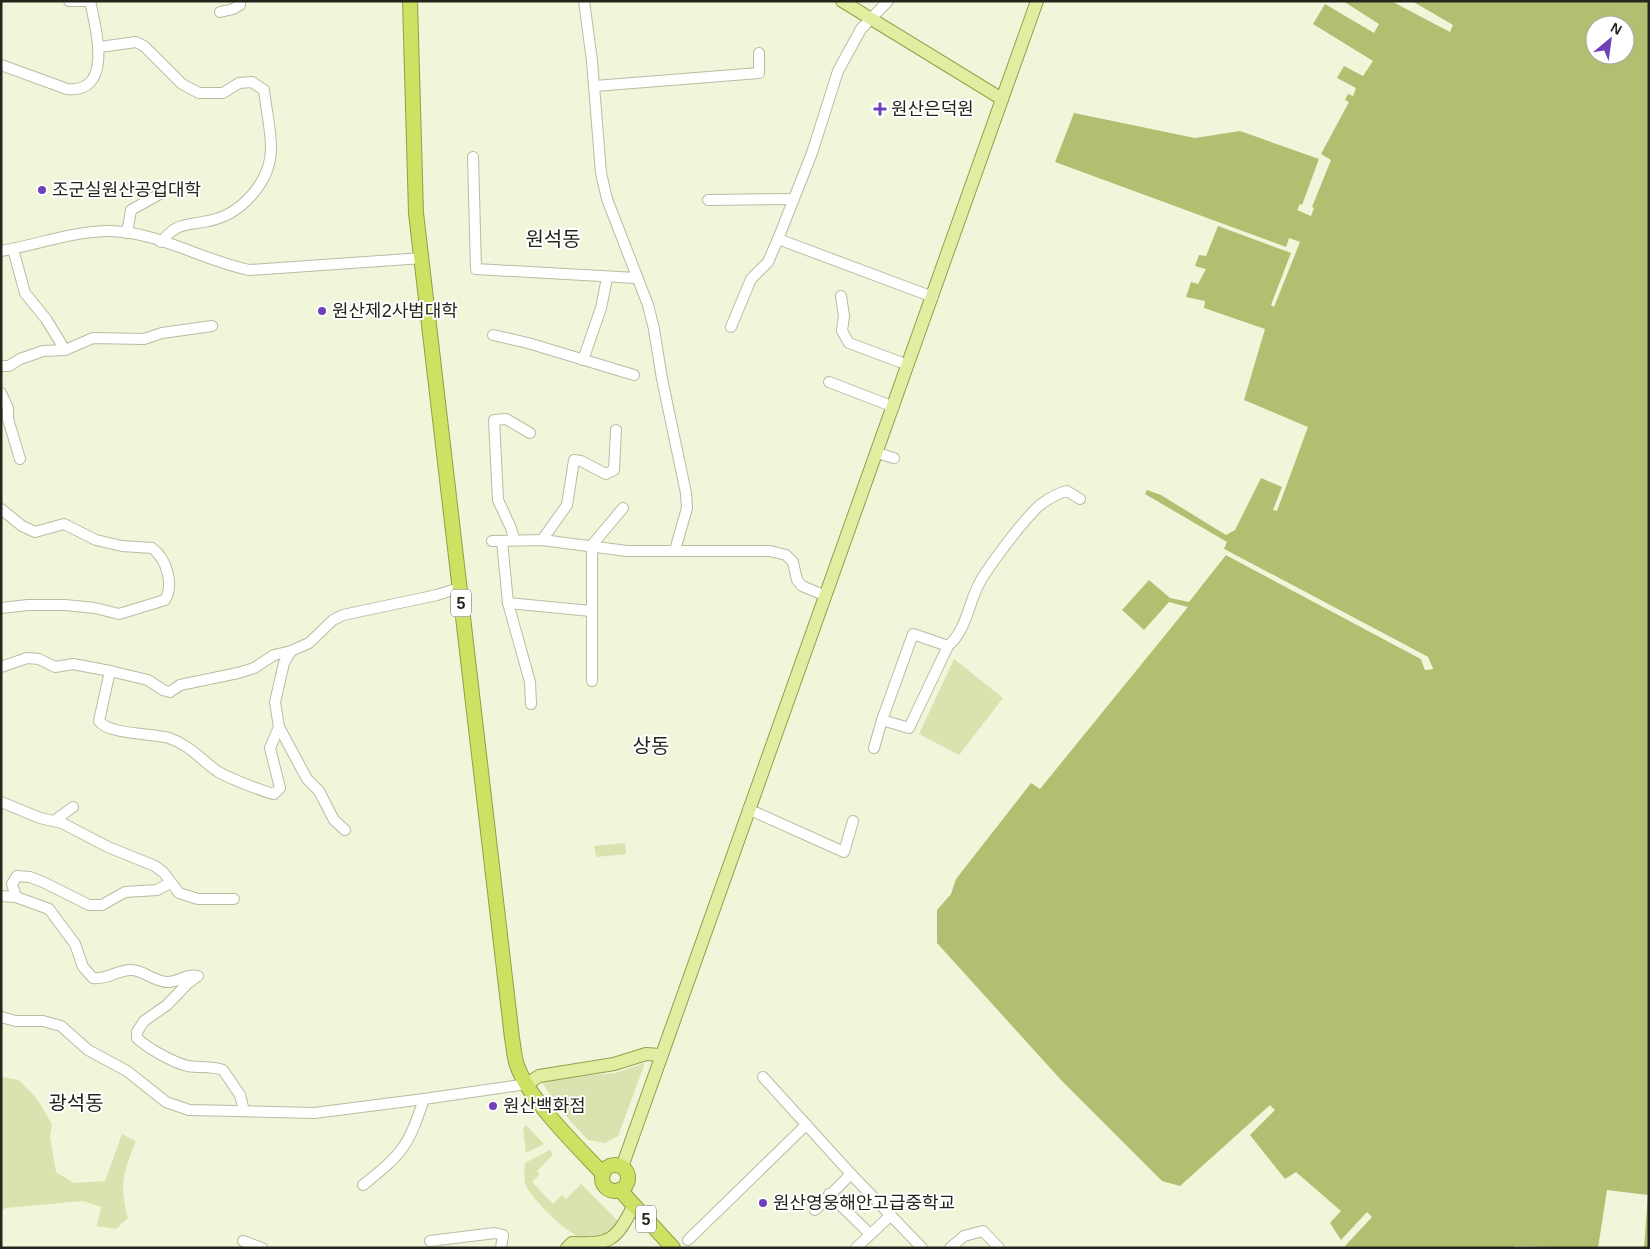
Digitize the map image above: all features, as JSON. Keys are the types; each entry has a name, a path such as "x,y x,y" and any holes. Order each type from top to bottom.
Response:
{"highway":[{"name":"5","path":"410,1 416,213 423,258 459,588 512,1038 518,1068 527,1084 542,1105 603,1174"},
{"path":"611,1166 622,1167 627,1172 626,1186 620,1190 613,1191 606,1188 603,1174 611,1166"},
{"name":"5","path":"620,1190 673,1248"}],"main road":[{"path":"842,1 1002,99"},
{"path":"622,1167 748,809 894,407 1036,1"},
{"path":"527,1084 539,1076 614,1064 646,1054 660,1055"},
{"path":"567,1248 572,1244 592,1245 609,1238 624,1225 634,1206"}],"street":[{"path":"1,65 75,90 90,81 99,61 100,47 90,1 70,1"},
{"path":"220,12 233,9 240,5 240,1"},
{"path":"584,1 595,86 601,173 607,199 648,305 686,492 687,508 675,550"},
{"path":"731,327 751,279 768,262 778,239 812,153 838,71 861,29 888,1"},
{"path":"100,47 136,42 144,46 182,84 199,93 223,93 239,83 252,82 264,90 271,149 264,175 255,192 228,215 175,227 161,242"},
{"path":"595,86 759,74 760,52"},
{"path":"473,156 476,264 607,278 636,278"},
{"path":"126,233 132,210 158,195"},
{"path":"708,200 794,199"},
{"path":"1,251 88,233 126,233 161,242 226,265 249,270 423,258"},
{"path":"778,239 933,297"},
{"path":"13,249 25,293 46,319 65,350"},
{"path":"583,360 601,308 607,278"},
{"path":"841,296 844,316 842,330 849,343 908,365"},
{"path":"1,366 9,366 20,359 43,352 65,350 93,338 144,339 162,333 212,326"},
{"path":"493,335 528,343 634,375"},
{"path":"829,382 894,407"},
{"path":"1,393 8,408 8,419 20,459"},
{"path":"514,539 512,528 498,500 494,420 506,419 530,433"},
{"path":"542,540 567,505 574,460 581,461 606,474 614,470 616,430"},
{"path":"877,453 894,458"},
{"path":"882,720 909,728 948,646 955,640 976,589 986,572 1040,506 1060,493 1068,491 1080,499"},
{"path":"592,681 592,545 623,508"},
{"path":"1,509 22,526 35,532 64,524 96,540 122,546 152,548 164,564 170,588 166,600 119,614 94,608 65,606 28,605 1,608"},
{"path":"531,704 530,682 508,603 497,541 514,539 542,540 627,551 770,551 786,555 793,562 797,580 802,586 826,596"},
{"path":"1,667 27,658 38,659 55,667 73,664 148,680 163,690 170,692 180,685 254,668 274,655 291,651 309,643 333,620 343,614 437,595 459,588"},
{"path":"508,603 591,610"},
{"path":"874,748 913,634 948,646"},
{"path":"291,651 284,663 276,690 275,702 279,727 307,778 319,792 334,820 345,830"},
{"path":"110,671 99,721 102,725 126,732 167,738 182,743 218,771 274,794 280,788 280,781 270,748 279,727"},
{"path":"1,802 40,818 62,823 108,847 155,866 164,873 179,893 198,899 234,899"},
{"path":"54,821 72,807"},
{"path":"748,809 844,852 853,821"},
{"path":"16,897 12,884 17,876 43,882 89,905 102,904 126,892 157,890 170,882"},
{"path":"1,896 16,897 49,909 75,944 83,967 93,978 106,978 133,970 170,982 190,975 198,976 187,984 167,1005 144,1021 137,1032 137,1038 143,1045 188,1066 207,1066 223,1070 240,1094 244,1111"},
{"path":"1,1017 23,1022 43,1021 61,1026 88,1050 127,1070 158,1096 176,1107 189,1110 314,1113 527,1084"},
{"path":"763,1077 851,1174 922,1248"},
{"path":"363,1185 401,1153 410,1139 424,1098"},
{"path":"688,1240 806,1125"},
{"path":"815,1210 851,1174"},
{"path":"829,1194 870,1234"},
{"path":"856,1248 891,1215"},
{"path":"950,1248 964,1236 983,1231 999,1248"},
{"path":"430,1241 495,1233 503,1235 501,1248"},
{"path":"244,1241 262,1248"}],"shaded area":[{"path":"1343,1 1391,1 1450,32 1453,25 1412,1 1649,1 1649,1248 1644,1248 1648,1195 1607,1190 1598,1248 1514,1246 1514,1248 1346,1248 1345,1246 1372,1217 1367,1212 1341,1240 1330,1223 1341,1211 1296,1172 1285,1179 1250,1135 1275,1110 1270,1105 1180,1186 1162,1181 1061,1080 937,943 937,910 951,894 956,879 1031,783 1040,789 1188,607 1169,602 1144,630 1122,610 1149,580 1170,598 1189,602 1226,555 1421,659 1425,670 1433,669 1428,657 1224,549 1227,542 1145,494 1147,490 1161,495 1226,535 1235,530 1261,478 1282,487 1273,510 1277,511 1308,427 1244,400 1265,329 1204,308 1205,301 1186,297 1191,282 1198,284 1206,269 1195,266 1199,255 1206,256 1218,226 1291,253 1271,305 1274,307 1300,242 1289,238 1286,247 1055,162 1074,113 1195,138 1240,131 1319,159 1302,205 1300,204 1297,210 1311,216 1314,208 1312,207 1331,160 1321,154 1349,102 1345,100 1348,94 1353,96 1356,88 1337,78 1344,66 1363,76 1373,61 1313,24 1325,4 1374,33 1379,24"},
{"path":"954,659 1003,698 959,755 919,734"},
{"path":"625,843 626,854 596,857 594,846"},
{"path":"645,1063 618,1136 605,1143 588,1140 556,1105 541,1080 615,1073"},
{"path":"2,1077 19,1080 37,1099 52,1124 50,1137 56,1172 74,1183 105,1181 122,1134 136,1141 125,1170 123,1187 128,1218 116,1229 97,1226 101,1207 83,1201 5,1208 1,1211"},
{"path":"526,1125 544,1144 526,1153 523,1128"},
{"path":"550,1150 553,1155 537,1171 540,1174 532,1182 553,1204 562,1195 566,1199 581,1184 618,1221 609,1235 591,1240 579,1237 544,1209 530,1193 525,1181 525,1163"}],"pier":[{"path":"1224,549 1428,657 1433,669 1425,670 1421,659 1226,555"}],"place":[{"name":"원산은덕원","path":"880,109"},
{"name":"조군실원산공업대학","path":"42,190"},
{"name":"원산제2사범대학","path":"322,311"},
{"name":"원산백화점","path":"493,1106"},
{"name":"원산영웅해안고급중학교","path":"763,1203"}],"district":[{"name":"원석동","path":"553,239"},
{"name":"상동","path":"651,746"},
{"name":"광석동","path":"76,1103"}]}
